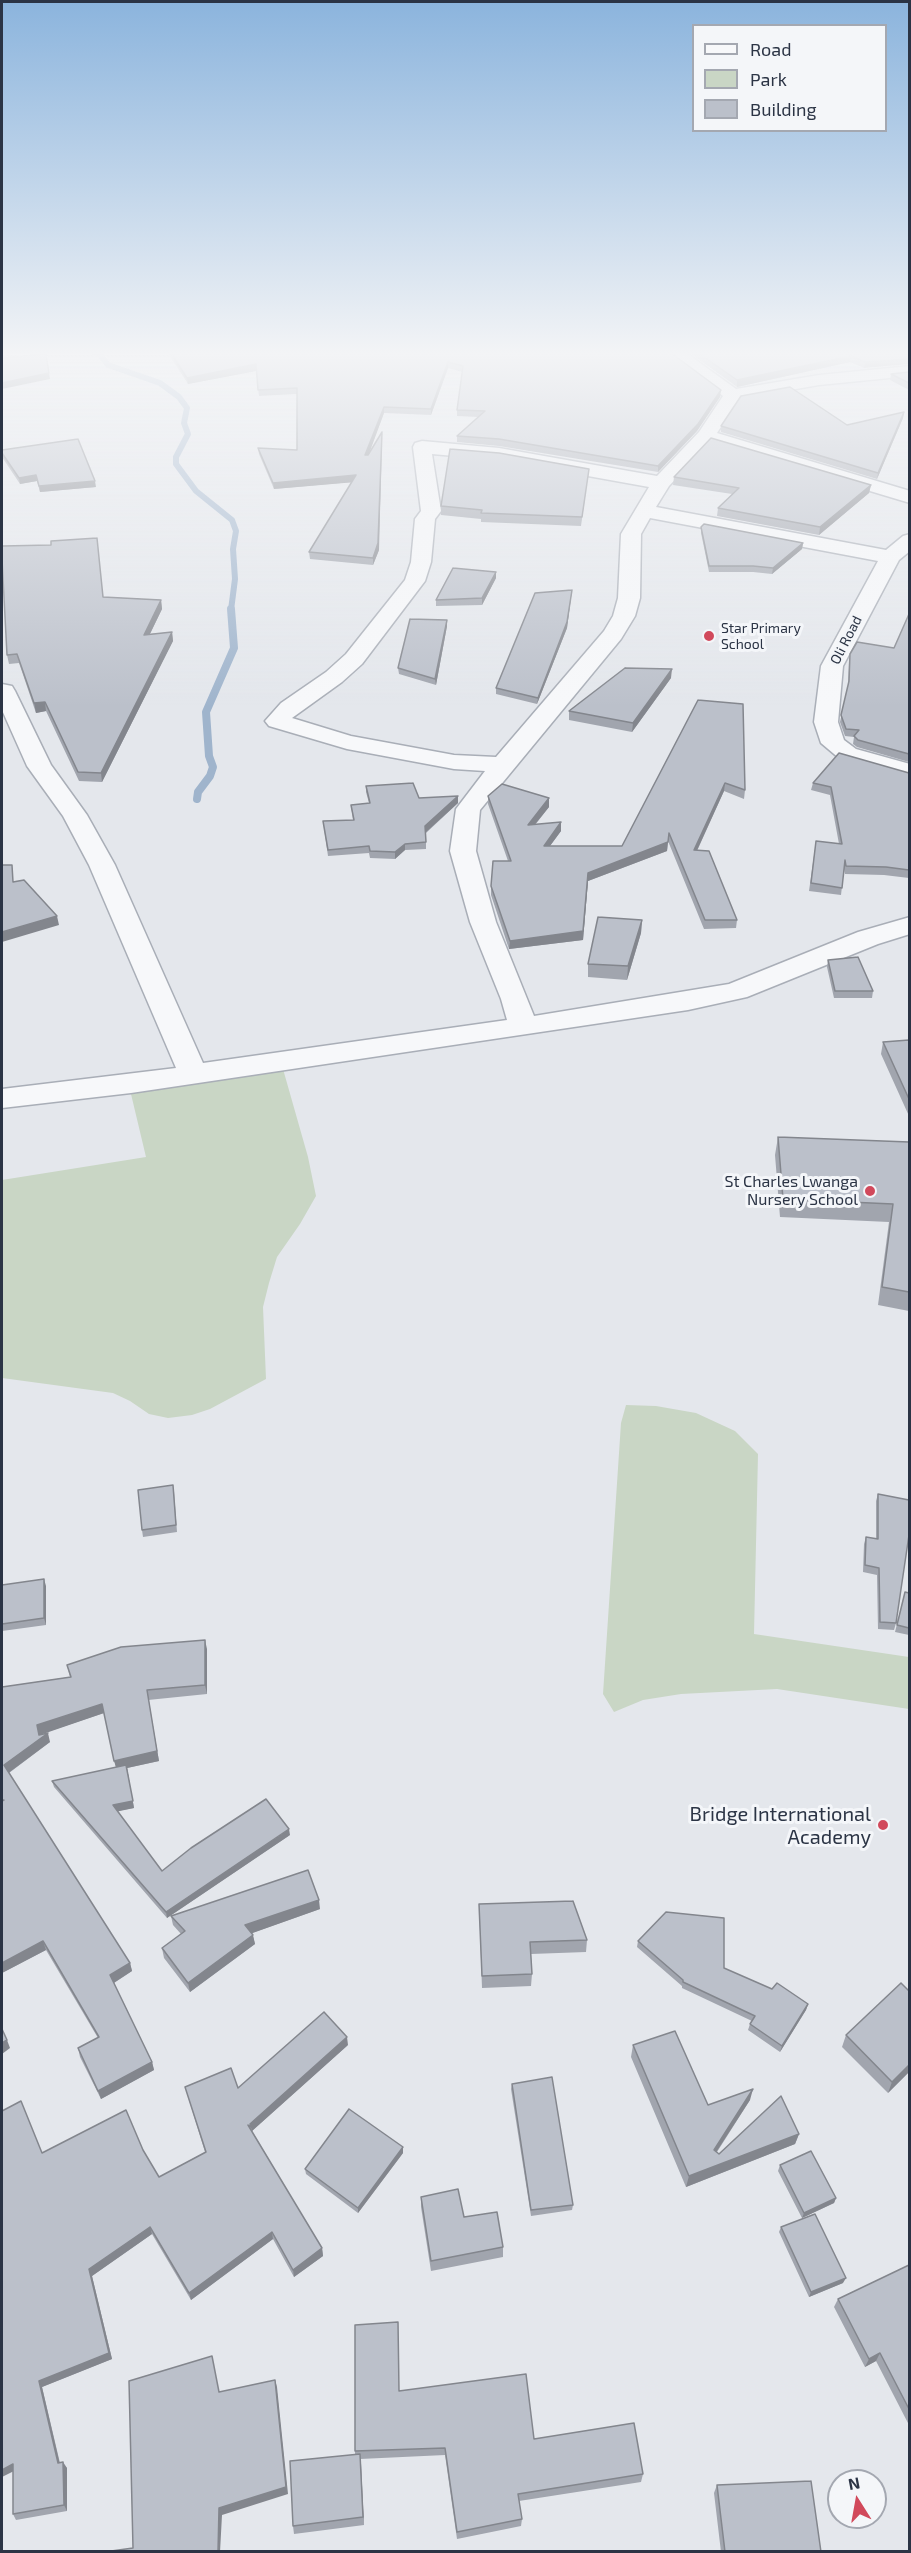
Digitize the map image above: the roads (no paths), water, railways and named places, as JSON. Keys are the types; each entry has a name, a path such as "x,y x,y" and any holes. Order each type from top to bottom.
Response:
{"street":[{"path":"425,469 431,511 425,519 421,562 415,581 354,659 334,677 289,708 277,721 347,742 454,762 502,765"},
{"path":"584,469 661,483"},
{"path":"523,1027 515,999 483,922 463,851 468,809 502,765 613,634 624,616 629,598 631,534 661,483 674,469"},
{"path":"818,469 909,496"},
{"path":"644,511 890,558"},
{"name":"Oli Road","path":"909,540 890,558 831,666 826,722 833,743 848,754 909,772"},
{"path":"2,691 39,766 75,815 102,865 193,1074"},
{"path":"2,1098 131,1084 688,1001 737,991 868,938 909,925"}],"waterway":[{"path":"180,469 196,491 232,520 236,531 233,549 235,579 231,610"},
{"path":"197,799 198,792 210,776 213,767 209,756 206,712 234,648 231,610"}],"place":[{"name":"Star Primary School","path":"709,636"},
{"name":"St Charles Lwanga Nursery School","path":"870,1191"},
{"name":"Bridge International Academy","path":"883,1825"}]}
